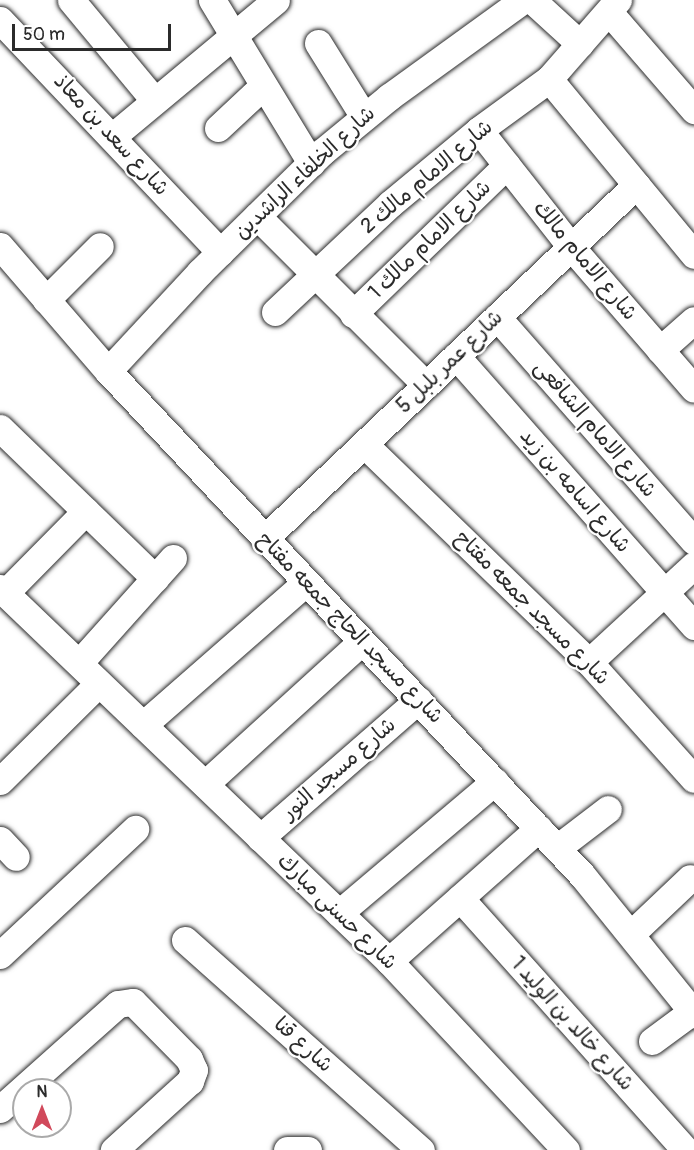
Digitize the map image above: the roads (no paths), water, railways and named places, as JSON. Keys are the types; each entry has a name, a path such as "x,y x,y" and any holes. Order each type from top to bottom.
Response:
{"street":[{"path":"212,0 311,163"},
{"path":"113,136 276,0"},
{"name":"شارع الخلفاء الراشدين","path":"108,371 220,252 311,163 364,117 523,0"},
{"path":"532,0 579,44 613,6 693,107"},
{"path":"75,1 154,100"},
{"name":"شارع سعد بن معاذ","path":"0,20 113,136 220,252"},
{"path":"318,43 364,117"},
{"name":"شارع الامام مالك 2","path":"275,312 390,204 479,130 549,79 579,44"},
{"path":"549,79 694,255"},
{"path":"218,128 263,86"},
{"name":"شارع الامام مالك","path":"479,130 572,248 694,389"},
{"name":"شارع الامام مالك 1","path":"353,314 507,165"},
{"name":"شارع عمر بلبل 5","path":"264,539 636,185"},
{"path":"257,216 426,385"},
{"name":"شارع مسجد الحاج جمعه مفتاح","path":"0,246 108,371 305,583 548,838 631,934 693,1012"},
{"path":"46,300 100,246"},
{"name":"شارع الامام الشافعى","path":"497,317 694,541"},
{"path":"660,350 694,320"},
{"name":"شارع اسامه بن زيد","path":"456,356 694,626"},
{"path":"5,442 86,511 164,568 79,663"},
{"name":"شارع مسجد جمعه مفتاح","path":"364,444 589,662 694,779"},
{"path":"2,590 86,511"},
{"path":"589,662 694,565"},
{"path":"143,725 305,583"},
{"name":"شارع حسنى مبارك","path":"2,590 389,961 566,1150"},
{"path":"205,784 361,642"},
{"path":"0,781 99,683"},
{"name":"شارع مسجد النور","path":"260,838 418,700"},
{"path":"339,913 495,781"},
{"path":"389,961 460,898 548,838 608,808"},
{"path":"0,955 135,829"},
{"path":"631,934 690,878"},
{"name":"شارع خالد بن الوليد 1","path":"460,898 681,1142"},
{"name":"شارع قنا","path":"185,940 421,1150"},
{"path":"0,1109 118,1004 133,1002 189,1059 194,1070 190,1081 114,1150"},
{"path":"652,1041 693,1012"},
{"path":"287,1150 308,1150"}]}
